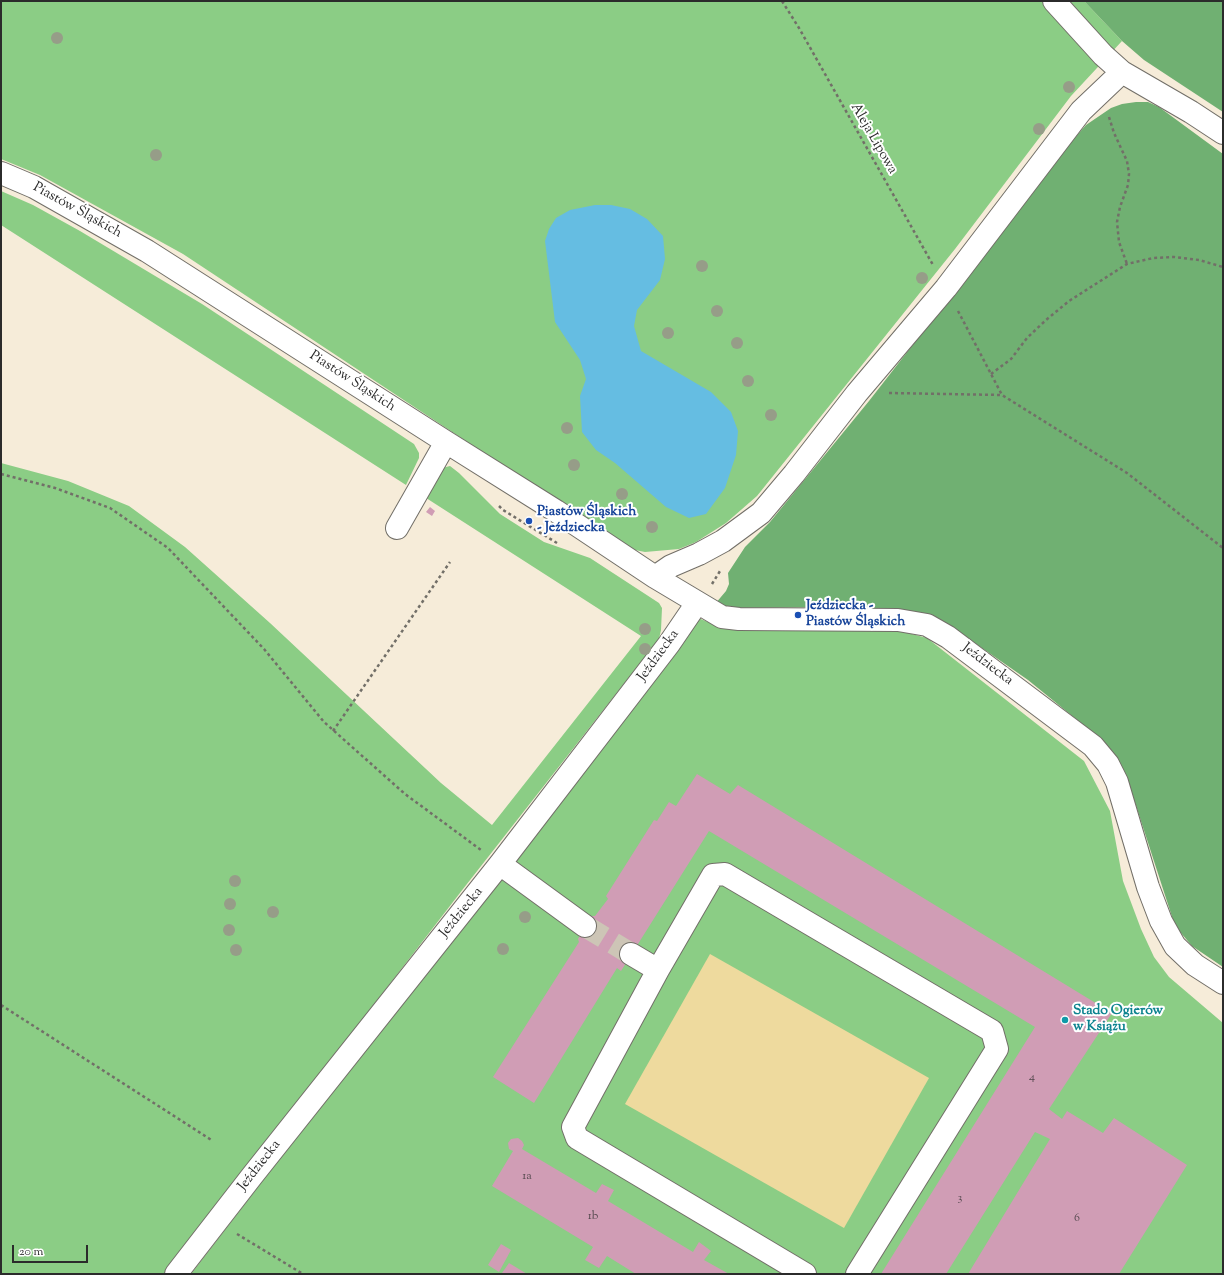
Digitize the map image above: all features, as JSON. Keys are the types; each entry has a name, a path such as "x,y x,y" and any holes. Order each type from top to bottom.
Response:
{"street":[{"path":"1054,1 1103,55 1122,72 1191,112 1223,133"},
{"path":"655,577 671,566 723,542 761,514 857,393 946,288 1082,111 1122,72"},
{"name":"Piastów Śląskich","path":"1,173 34,187 147,250 556,511 697,603"},
{"path":"397,528 446,442"},
{"name":"Jeździecka","path":"176,1274 500,864 669,644 697,603 722,617 728,618 898,620 927,625 948,637 1093,746 1108,764 1117,782 1148,887 1161,921 1175,946 1195,965 1223,983"},
{"path":"500,864 585,926"},
{"path":"805,1274 577,1138 573,1127 658,970 713,875 725,874 992,1031 997,1050 857,1274"},
{"path":"631,954 658,970"}],"path":[{"name":"Aleja Lipowa","path":"782,1 803,34 946,288 1002,395"},
{"path":"1097,95 1107,111 1114,133 1127,161 1129,174 1128,185 1120,207 1117,222 1119,242 1127,264"},
{"path":"991,374 1011,359 1027,338 1046,320 1102,279 1127,264 1153,258 1174,257 1199,260 1223,267"},
{"path":"857,393 1002,395 1127,473 1223,548"},
{"path":"1,474 55,488 110,508 168,548 264,649 324,722 405,794 500,864"},
{"path":"333,730 450,562"},
{"path":"1,1005 213,1141"},
{"path":"217,1221 303,1274"}],"green space":[{"path":"1,1 1084,1 1122,41 1071,96 955,249 757,496 726,523 696,542 679,549 645,552 635,550 620,543 183,254 40,175 1,159"},
{"path":"1084,1 1223,1 1223,112 1144,60 1122,41"},
{"path":"1148,102 1159,107 1223,154 1223,967 1192,946 1175,926 1129,784 1118,760 1103,741 1028,680 946,623 918,613 859,607 732,608 715,604 726,591 729,584 728,573 745,547 770,522 869,401 1071,142 1086,125 1111,108 1122,104"},
{"path":"1,191 33,205 80,231 202,304 414,444 419,453 419,458 406,485 1,225"},
{"path":"1,463 68,481 129,506 185,547 270,623 441,783 492,825 641,636 423,496 442,468 450,466 500,514 544,542 590,558 659,603 662,608 659,639 463,889 166,1274 1,1274"},
{"path":"696,617 715,625 889,628 927,638 1084,761 1110,811 1123,881 1141,929 1154,957 1169,977 1223,1023 1223,1274 191,1274"}],"sand":[{"path":"710,954 929,1078 844,1228 625,1104"}],"water":[{"path":"595,205 611,205 630,209 647,219 663,236 665,259 660,280 637,310 634,326 641,351 711,392 731,412 738,431 736,455 725,488 706,514 689,518 666,507 615,463 596,450 582,432 580,396 586,379 580,360 555,322 545,241 549,229 556,218 570,210"}],"building":[{"path":"430,507 435,511 432,516 426,512"},
{"name":"Stado Ogierów w Książu","path":"697,774 730,794 738,785 1112,1013 1049,1109 1062,1119 1067,1111 1103,1133 1114,1118 1187,1165 1119,1274 968,1274 1050,1139 1035,1132 946,1274 881,1274 1035,1027 709,831 621,971 617,968 534,1103 493,1077 579,942 578,939 585,926 608,899 606,896 654,820 657,821 669,802 676,806"},
{"path":"518,1138 524,1145 522,1149 596,1193 602,1184 614,1190 608,1201 693,1252 699,1242 711,1251 704,1260 729,1274 636,1274 607,1256 599,1268 585,1260 593,1247 492,1186 513,1151 509,1149 508,1143 511,1139"},
{"path":"501,1244 511,1250 499,1272 488,1265"},
{"path":"509,1263 527,1274 503,1274 502,1273"}],"tunnel":[{"path":"585,926 631,954"}],"place":[{"name":"Piastów Śląskich - Jeździecka","path":"529,521"},
{"name":"Jeździecka - Piastów Śląskich","path":"798,615"},
{"name":"Stado Ogierów w Książu","path":"1065,1020"}]}
